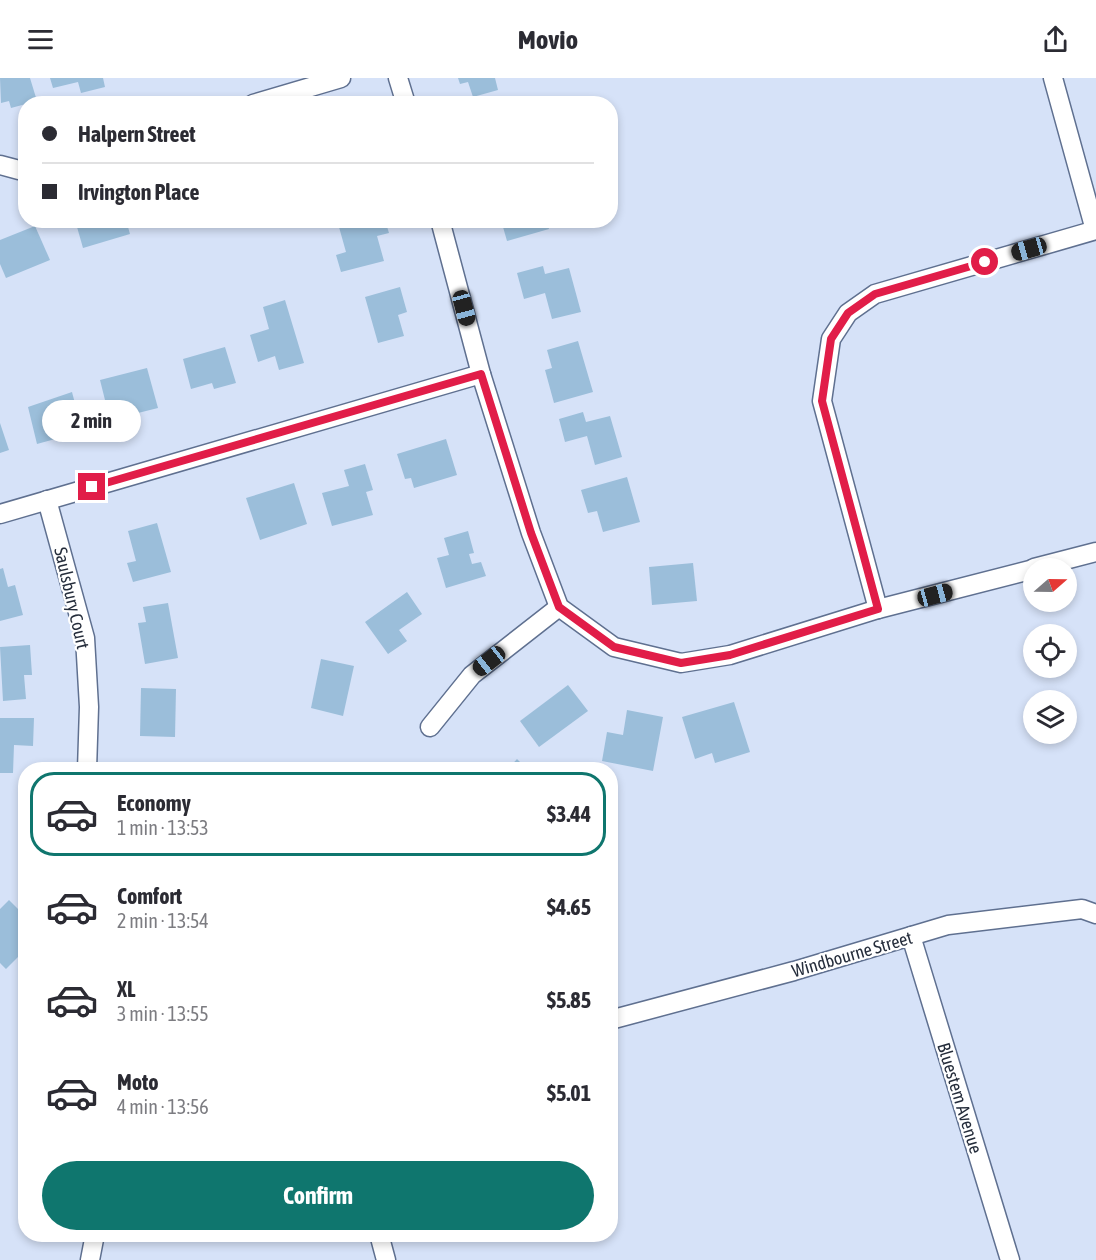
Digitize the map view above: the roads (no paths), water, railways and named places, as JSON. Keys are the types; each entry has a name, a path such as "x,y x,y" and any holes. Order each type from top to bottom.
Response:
{"street":[{"path":"281,96 341,78"},
{"path":"398,78 404,96"},
{"path":"878,609 822,401 831,339 848,313 875,294 1096,230 1053,78"},
{"path":"0,165 18,170"},
{"path":"442,228 481,374 531,533 559,607 614,647 681,663 730,655 878,609 1023,572"},
{"path":"0,514 481,374"},
{"name":"Saulsbury Court","path":"47,500 85,638 89,707 87,762"},
{"path":"1074,558 1096,552"},
{"path":"429,728 472,675 559,607"},
{"name":"Windbourne Street","path":"618,1018 794,971 948,925 1082,909 1096,914"},
{"name":"Bluestem Avenue","path":"911,936 1010,1260"},
{"path":"90,1260 93,1242"},
{"path":"381,1242 386,1260"}]}
